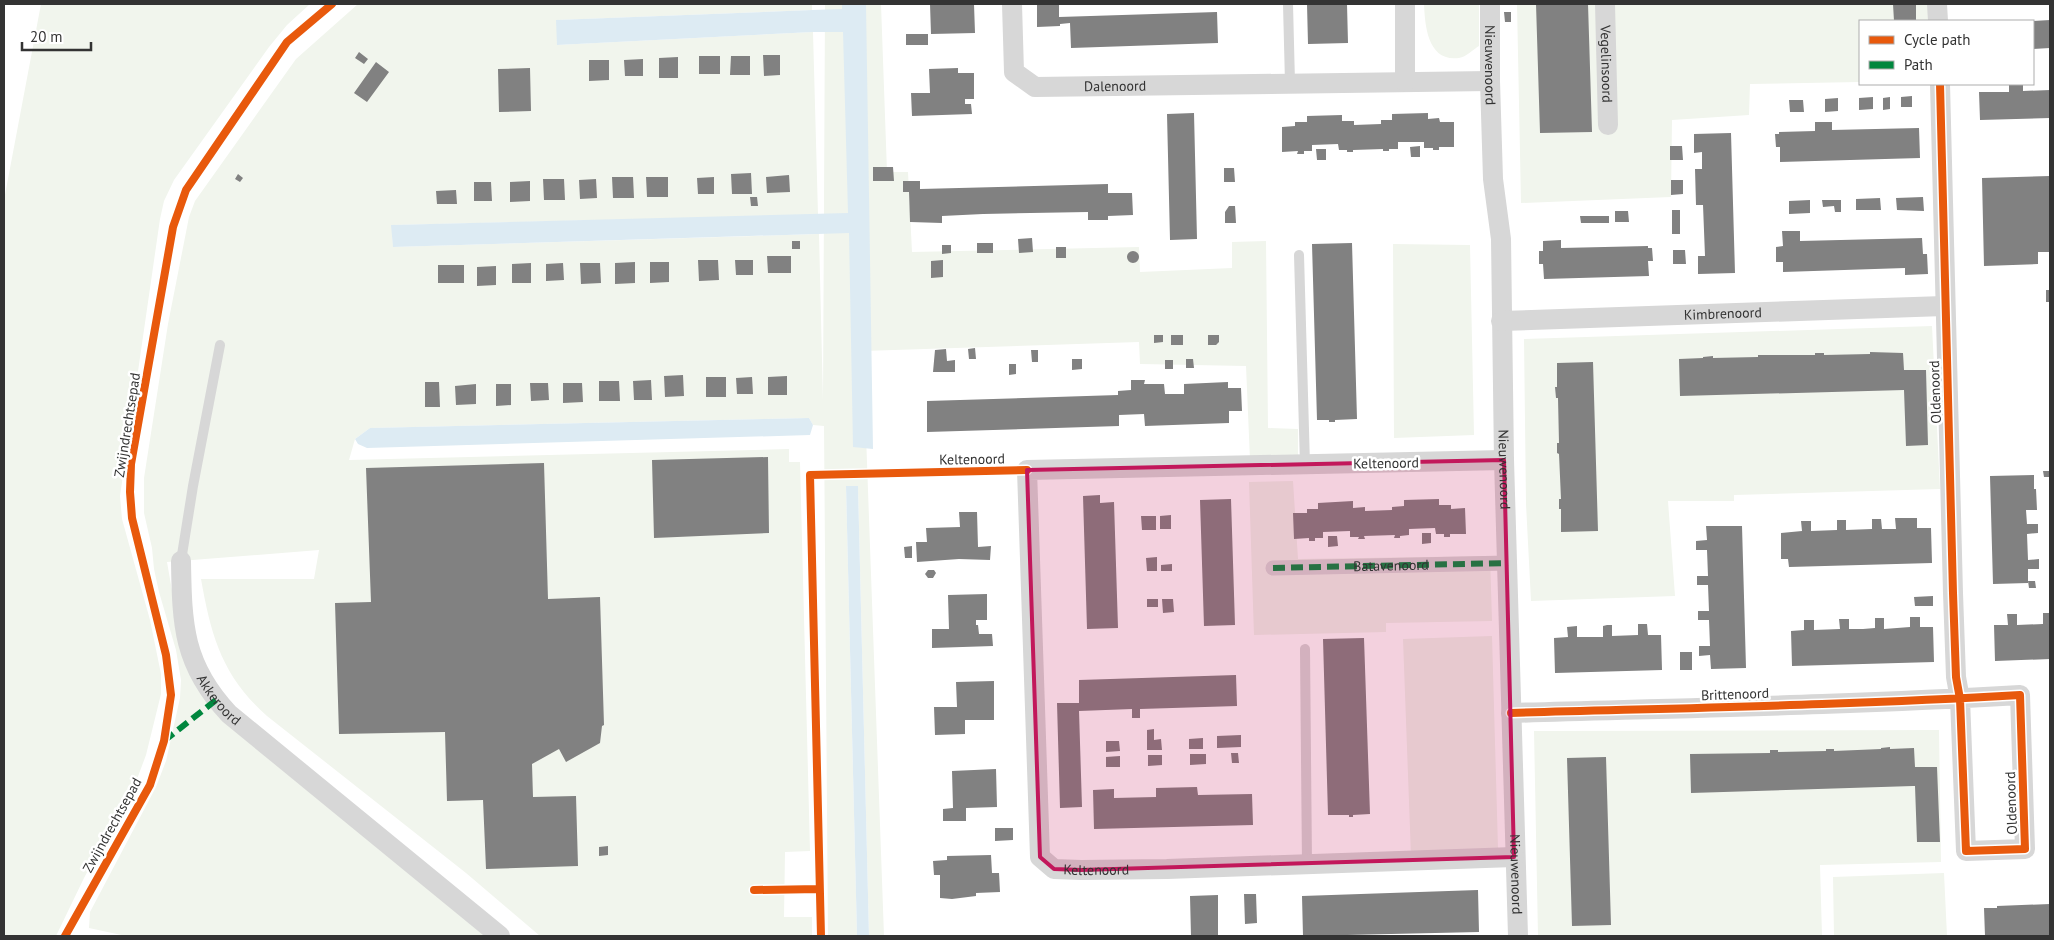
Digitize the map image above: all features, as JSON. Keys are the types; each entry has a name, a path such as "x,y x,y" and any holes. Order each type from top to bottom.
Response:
{"street":[{"name":"Dalenoord","path":"1012,4 1014,72 1035,87 1490,82"},
{"path":"1405,4 1406,82"},
{"name":"Nieuwenoord","path":"1490,4 1493,179 1501,239 1504,460 1514,857 1518,936"},
{"name":"Vegelinsoord","path":"1605,4 1608,125"},
{"path":"1938,4 1938,20"},
{"name":"Oldenoord","path":"1940,85 1944,306 1955,659 1960,699 1966,851 2025,849 2020,695 1960,699"},
{"name":"Kimbrenoord","path":"1502,321 1944,306"},
{"name":"Keltenoord","path":"1504,460 1027,470 1040,857 1054,869 1307,865 1514,857"},
{"name":"Akkeroord","path":"181,561 182,611 187,642 199,673 216,700 229,714 500,936"},
{"name":"Batavenoord","path":"1273,568 1508,563"},
{"name":"Brittenoord","path":"1511,713 1960,699"}],"lane":[{"path":"1288,4 1290,83"},
{"path":"1299,255 1305,465"},
{"name":"Akkeroord","path":"181,561 193,486 220,345"},
{"path":"1305,649 1307,865"}],"highlighted area":[{"path":"1504,460 1514,857 1081,870 1054,869 1040,857 1027,470"}],"shaded area":[{"path":"41,4 310,4 287,25 269,47 174,180 164,201 160,219 120,496 122,519 150,620 161,674 161,694 146,755 137,779 84,878 56,936 4,936 4,200"},
{"path":"358,4 812,4 812,10 557,20 557,45 813,32 818,215 392,225 393,247 819,234 823,401 825,4 881,4 887,172 908,172 912,252 1139,247 1140,272 1232,268 1232,242 1266,241 1268,428 1298,429 1298,459 1250,460 1246,366 1140,364 1139,342 863,351 884,936 869,936 858,486 846,486 857,936 828,936 824,426 813,425 809,418 370,428 355,439 349,460 789,449 789,462 800,462 810,851 785,852 784,917 812,917 812,936 540,936 466,873 267,716 239,686 229,670 214,637 201,579 314,579 319,550 167,562 178,625 197,680 505,936 126,936 89,928 90,912 156,787 166,761 180,698 181,680 176,650 159,592 144,513 144,478 168,324 189,217 195,201 296,59"},
{"path":"842,4 866,4 873,449 853,447 849,233 393,247 391,225 848,213 843,32 557,45 556,20 842,9"},
{"path":"1424,4 1479,4 1479,46 1467,55 1459,58 1449,58 1441,54 1430,41 1427,32"},
{"path":"1517,4 1932,4 1933,20 1859,20 1859,82 1750,84 1749,115 1672,120 1671,197 1521,203"},
{"path":"1393,244 1470,245 1474,435 1394,438"},
{"path":"1932,326 1940,489 1734,495 1734,501 1668,501 1675,596 1531,601 1526,504 1524,339"},
{"path":"809,418 813,425 810,435 367,448 358,444 355,439 370,428"},
{"path":"1293,481 1298,559 1490,556 1492,621 1386,623 1386,632 1254,635 1249,482"},
{"path":"846,486 858,486 869,936 857,936"},
{"path":"1492,636 1498,849 1411,856 1403,639"},
{"path":"1939,730 1941,862 1820,865 1822,936 1538,936 1534,731"},
{"path":"1944,873 1947,936 1834,936 1833,877"}],"building":[{"path":"930,4 974,4 975,33 931,34"},
{"path":"1037,4 1059,4 1059,17 1217,12 1218,43 1071,48 1070,23 1060,24 1060,26 1037,27"},
{"path":"1307,4 1347,4 1348,43 1308,44"},
{"path":"1536,4 1588,4 1592,132 1540,133"},
{"path":"1893,4 1916,4 1916,20 1894,20"},
{"path":"1504,12 1511,12 1511,22 1505,22"},
{"path":"2050,20 2050,48 2034,49 2034,21"},
{"path":"906,34 928,34 928,45 906,45"},
{"path":"359,52 368,59 364,64 355,58"},
{"path":"763,55 780,55 780,75 764,76"},
{"path":"699,56 720,56 720,74 699,74"},
{"path":"731,56 750,56 750,75 730,75"},
{"path":"678,57 678,78 659,78 659,58"},
{"path":"643,59 643,76 625,76 624,60"},
{"path":"589,60 609,60 609,80 589,81"},
{"path":"376,62 389,72 367,102 354,93"},
{"path":"530,68 531,111 499,112 498,69"},
{"path":"958,68 958,73 974,73 974,99 965,99 965,104 971,104 972,114 912,116 911,93 930,93 929,69"},
{"path":"2009,85 2023,85 2023,91 2050,90 2050,118 1980,120 1979,92 2009,92"},
{"path":"1912,96 1912,107 1901,107 1901,97"},
{"path":"1873,97 1873,109 1859,110 1859,98"},
{"path":"1890,97 1890,109 1883,110 1883,98"},
{"path":"1838,98 1838,111 1825,112 1825,99"},
{"path":"1789,100 1803,100 1804,112 1790,112"},
{"path":"1194,113 1197,239 1170,240 1167,114"},
{"path":"1428,113 1428,119 1439,118 1440,122 1454,122 1454,147 1439,147 1439,150 1433,150 1433,148 1424,148 1424,142 1398,142 1398,149 1389,149 1389,151 1383,151 1383,149 1347,152 1347,150 1339,150 1338,144 1312,145 1312,151 1304,151 1304,154 1297,154 1298,151 1282,152 1282,127 1295,126 1295,122 1307,122 1307,116 1342,115 1342,121 1354,121 1354,125 1381,124 1381,120 1392,120 1392,114"},
{"path":"1815,122 1832,122 1832,130 1919,128 1920,158 1780,162 1780,147 1776,147 1775,134 1779,134 1779,132 1815,131"},
{"path":"1731,133 1735,273 1698,274 1698,256 1705,256 1703,205 1696,205 1695,169 1702,169 1702,152 1694,153 1694,134"},
{"path":"1420,146 1420,157 1411,157 1410,147"},
{"path":"1670,146 1682,146 1683,160 1670,160"},
{"path":"1316,149 1326,149 1326,160 1317,160"},
{"path":"873,167 893,167 894,181 873,181"},
{"path":"1224,168 1234,168 1235,182 1224,182"},
{"path":"751,173 752,194 732,194 731,174"},
{"path":"238,174 243,178 240,182 235,179"},
{"path":"789,175 790,192 767,193 766,177"},
{"path":"2050,176 2050,252 2038,252 2038,264 1984,266 1982,178"},
{"path":"612,177 633,177 634,198 613,198"},
{"path":"646,177 668,177 668,197 647,197"},
{"path":"714,177 714,194 698,194 697,178"},
{"path":"543,179 564,179 565,200 544,200"},
{"path":"596,179 597,198 580,199 579,180"},
{"path":"1671,180 1683,180 1683,194 1671,195"},
{"path":"530,181 530,201 510,202 510,182"},
{"path":"903,181 920,181 920,189 1108,184 1108,193 1132,193 1133,215 1108,216 1108,220 1088,220 1088,212 983,214 942,216 942,223 910,222 909,192 903,192"},
{"path":"474,182 491,182 492,201 474,201"},
{"path":"456,190 457,204 437,204 436,191"},
{"path":"750,197 757,197 758,206 751,206"},
{"path":"1923,197 1924,211 1897,210 1896,198"},
{"path":"1880,198 1881,210 1856,210 1856,199"},
{"path":"1810,200 1810,213 1789,214 1789,201"},
{"path":"1822,200 1841,200 1841,212 1835,212 1834,206 1823,207"},
{"path":"1229,206 1235,206 1236,223 1225,223 1225,212"},
{"path":"1672,210 1680,210 1680,234 1672,234"},
{"path":"1615,211 1628,211 1629,222 1615,222"},
{"path":"1580,216 1609,216 1609,223 1581,223"},
{"path":"1782,231 1800,231 1800,241 1922,238 1923,254 1927,254 1928,274 1905,275 1905,268 1783,272 1783,262 1776,262 1776,247 1783,246"},
{"path":"1032,238 1033,252 1019,253 1018,239"},
{"path":"1561,240 1561,248 1648,246 1648,248 1652,248 1653,261 1648,261 1649,276 1544,279 1543,264 1539,264 1539,251 1543,251 1543,241"},
{"path":"792,241 800,241 800,249 792,249"},
{"path":"977,243 993,243 993,253 977,253"},
{"path":"1352,243 1357,419 1329,422 1329,420 1317,420 1312,244"},
{"path":"942,245 951,245 951,253 942,254"},
{"path":"1056,247 1066,247 1066,258 1056,258"},
{"path":"1673,250 1685,250 1686,264 1673,264"},
{"path":"1131,251 1135,251 1139,257 1135,263 1131,263 1127,259 1127,255"},
{"path":"767,256 791,256 791,273 768,273"},
{"path":"698,260 718,260 719,280 699,281"},
{"path":"735,260 753,260 753,275 736,275"},
{"path":"943,260 943,277 931,278 931,261"},
{"path":"635,262 635,283 615,284 615,263"},
{"path":"650,262 669,262 669,282 650,283"},
{"path":"531,263 531,283 512,283 512,264"},
{"path":"563,263 564,280 546,281 546,264"},
{"path":"580,263 600,263 601,283 581,284"},
{"path":"438,265 464,265 464,283 438,283"},
{"path":"496,266 496,285 477,286 477,267"},
{"path":"2046,290 2050,290 2050,302 2046,302"},
{"path":"1154,335 1163,335 1163,342 1154,343"},
{"path":"1171,335 1183,335 1183,345 1171,345"},
{"path":"1208,335 1219,335 1219,342 1216,345 1208,345"},
{"path":"975,348 976,359 969,359 968,349"},
{"path":"946,349 947,361 955,360 955,372 933,372 935,350"},
{"path":"1031,350 1038,350 1038,362 1032,362"},
{"path":"1870,352 1903,353 1904,370 1926,370 1928,445 1906,446 1904,390 1680,396 1679,359 1713,356 1713,358 1758,357 1758,355 1815,355 1815,353 1824,353 1824,355 1870,354"},
{"path":"1072,359 1082,359 1082,369 1072,370"},
{"path":"1186,359 1193,359 1194,368 1186,368"},
{"path":"1165,360 1173,360 1173,369 1165,369"},
{"path":"1593,362 1598,531 1561,532 1559,454 1557,453 1557,443 1559,443 1558,398 1556,398 1555,387 1557,387 1557,363"},
{"path":"1009,364 1016,364 1016,374 1009,375"},
{"path":"683,375 684,396 665,397 664,376"},
{"path":"787,376 787,395 768,395 768,377"},
{"path":"706,377 726,377 726,397 706,397"},
{"path":"752,377 753,394 737,394 736,378"},
{"path":"651,380 652,400 634,400 633,381"},
{"path":"1131,380 1145,380 1144,384 1164,384 1165,394 1184,394 1184,384 1228,382 1228,388 1241,388 1242,411 1229,411 1229,423 1145,426 1144,414 1119,415 1119,426 927,432 927,401 1118,395 1118,391 1131,390"},
{"path":"599,381 619,381 620,401 599,401"},
{"path":"425,382 439,382 440,407 425,407"},
{"path":"530,383 548,383 549,400 531,401"},
{"path":"563,383 582,383 583,402 563,403"},
{"path":"476,384 476,404 456,405 455,386"},
{"path":"496,384 511,384 511,405 496,406"},
{"path":"768,457 769,533 654,538 652,460"},
{"path":"544,463 548,599 600,597 604,725 602,726 600,743 566,762 559,749 532,764 533,797 576,796 578,866 486,869 483,800 447,801 445,732 339,734 335,603 371,602 366,468"},
{"path":"2043,471 2050,471 2050,477 2044,477"},
{"path":"2034,475 2037,510 2026,510 2027,524 2038,524 2038,533 2027,534 2028,560 2039,559 2039,569 2028,569 2028,583 1993,584 1990,476"},
{"path":"1100,495 1100,503 1114,502 1118,628 1087,629 1083,496"},
{"path":"1231,499 1235,625 1204,626 1200,500"},
{"path":"1439,499 1439,505 1451,505 1451,509 1465,508 1466,534 1450,534 1450,537 1444,537 1444,534 1436,534 1435,528 1409,529 1409,535 1400,536 1400,538 1394,538 1395,535 1364,536 1365,539 1358,539 1359,537 1350,537 1350,531 1323,532 1323,538 1315,538 1315,541 1309,541 1309,538 1294,539 1293,513 1307,513 1307,509 1318,509 1318,503 1353,501 1353,508 1365,507 1365,511 1392,510 1392,507 1404,506 1404,500"},
{"path":"959,512 977,512 978,547 991,546 990,560 959,559 917,562 916,542 927,542 926,528 960,527"},
{"path":"1171,515 1171,529 1160,529 1160,516"},
{"path":"1141,516 1156,516 1156,530 1142,530"},
{"path":"1895,518 1917,518 1917,528 1931,528 1932,563 1789,567 1788,559 1781,559 1781,533 1802,531 1801,521 1811,521 1811,531 1837,530 1837,520 1846,520 1846,530 1872,529 1872,519 1881,519 1882,529 1896,529"},
{"path":"1706,526 1742,526 1746,668 1711,669 1710,655 1699,656 1699,646 1710,646 1709,620 1698,620 1698,611 1709,611 1708,585 1697,585 1697,576 1708,576 1707,550 1696,550 1696,541 1707,540"},
{"path":"1422,533 1431,533 1431,543 1422,544"},
{"path":"1328,536 1337,536 1338,546 1328,547"},
{"path":"912,546 912,558 905,558 904,547"},
{"path":"1157,557 1157,571 1147,571 1146,558"},
{"path":"1172,564 1172,571 1161,571 1161,565"},
{"path":"928,570 934,570 936,573 933,578 928,578 925,574"},
{"path":"2028,581 2035,581 2036,588 2029,588"},
{"path":"987,594 987,620 976,620 976,625 978,625 979,634 992,634 993,646 932,648 932,629 949,629 948,595"},
{"path":"1933,596 1933,606 1915,606 1914,597"},
{"path":"1147,599 1158,599 1158,607 1147,607"},
{"path":"1162,599 1173,599 1174,612 1163,613"},
{"path":"2043,613 2050,613 2050,659 1995,661 1994,625 2008,625 2007,614 2017,614 2017,625 2043,624"},
{"path":"1910,617 1920,617 1920,627 1933,627 1934,662 1792,666 1791,631 1804,630 1804,620 1814,620 1814,630 1840,629 1839,619 1849,619 1849,629 1863,629 1875,628 1875,618 1884,618 1884,629 1910,627"},
{"path":"1638,624 1647,624 1648,635 1661,635 1662,670 1555,673 1554,638 1568,637 1567,627 1577,626 1577,637 1603,637 1603,626 1607,625 1612,625 1612,636 1638,635"},
{"path":"1364,638 1370,814 1353,815 1353,817 1349,817 1349,815 1328,815 1323,639"},
{"path":"1680,652 1692,652 1692,670 1680,670"},
{"path":"1236,675 1237,706 1140,709 1140,718 1132,718 1132,709 1079,711 1082,807 1060,808 1057,703 1079,703 1079,680"},
{"path":"994,681 994,720 965,720 965,734 935,735 934,707 957,707 956,682"},
{"path":"1154,729 1154,740 1161,739 1162,750 1147,750 1147,730"},
{"path":"1241,735 1241,747 1217,748 1217,736"},
{"path":"1203,738 1203,749 1189,749 1189,739"},
{"path":"1106,741 1119,741 1120,751 1106,752"},
{"path":"1890,747 1890,749 1914,748 1915,767 1937,767 1940,842 1917,842 1915,786 1691,793 1690,754 1770,753 1770,750 1778,750 1778,752 1826,751 1826,749 1834,749 1834,751"},
{"path":"1231,753 1238,753 1239,763 1232,763"},
{"path":"1190,754 1206,754 1206,764 1190,765"},
{"path":"1148,755 1162,755 1162,765 1148,766"},
{"path":"1120,756 1120,767 1106,767 1106,757"},
{"path":"1606,757 1611,925 1572,926 1567,758"},
{"path":"996,769 997,807 966,808 966,821 943,821 943,809 953,808 952,771"},
{"path":"1197,787 1198,795 1252,794 1253,825 1094,829 1093,790 1114,789 1114,798 1156,797 1156,788"},
{"path":"995,828 1013,828 1013,840 995,841"},
{"path":"608,846 608,855 599,856 599,847"},
{"path":"991,855 992,873 999,873 1000,892 976,893 976,896 952,899 940,898 940,875 934,875 933,861 947,860 947,856"},
{"path":"1478,890 1479,932 1303,936 1302,896"},
{"path":"1244,894 1256,894 1257,923 1245,924"},
{"path":"1218,895 1218,936 1191,936 1190,896"},
{"path":"2050,904 2050,936 1985,936 1984,908"}],"marked path":[{"path":"1273,568 1508,563"},
{"path":"164,741 216,700"}],"cycle path":[{"name":"Zwijndrechtsepad","path":"65,936 150,785 164,741 171,695 166,655 132,518 130,492 131,464 173,227 186,190 287,42 332,4"},
{"path":"1940,85 1953,593 1956,677 1960,698"},
{"path":"821,936 810,475 1027,470"},
{"path":"2020,695 2025,849 1966,851 1960,698 2020,695"},
{"path":"1511,713 1830,704 1960,698"},
{"path":"754,890 819,889"}]}
